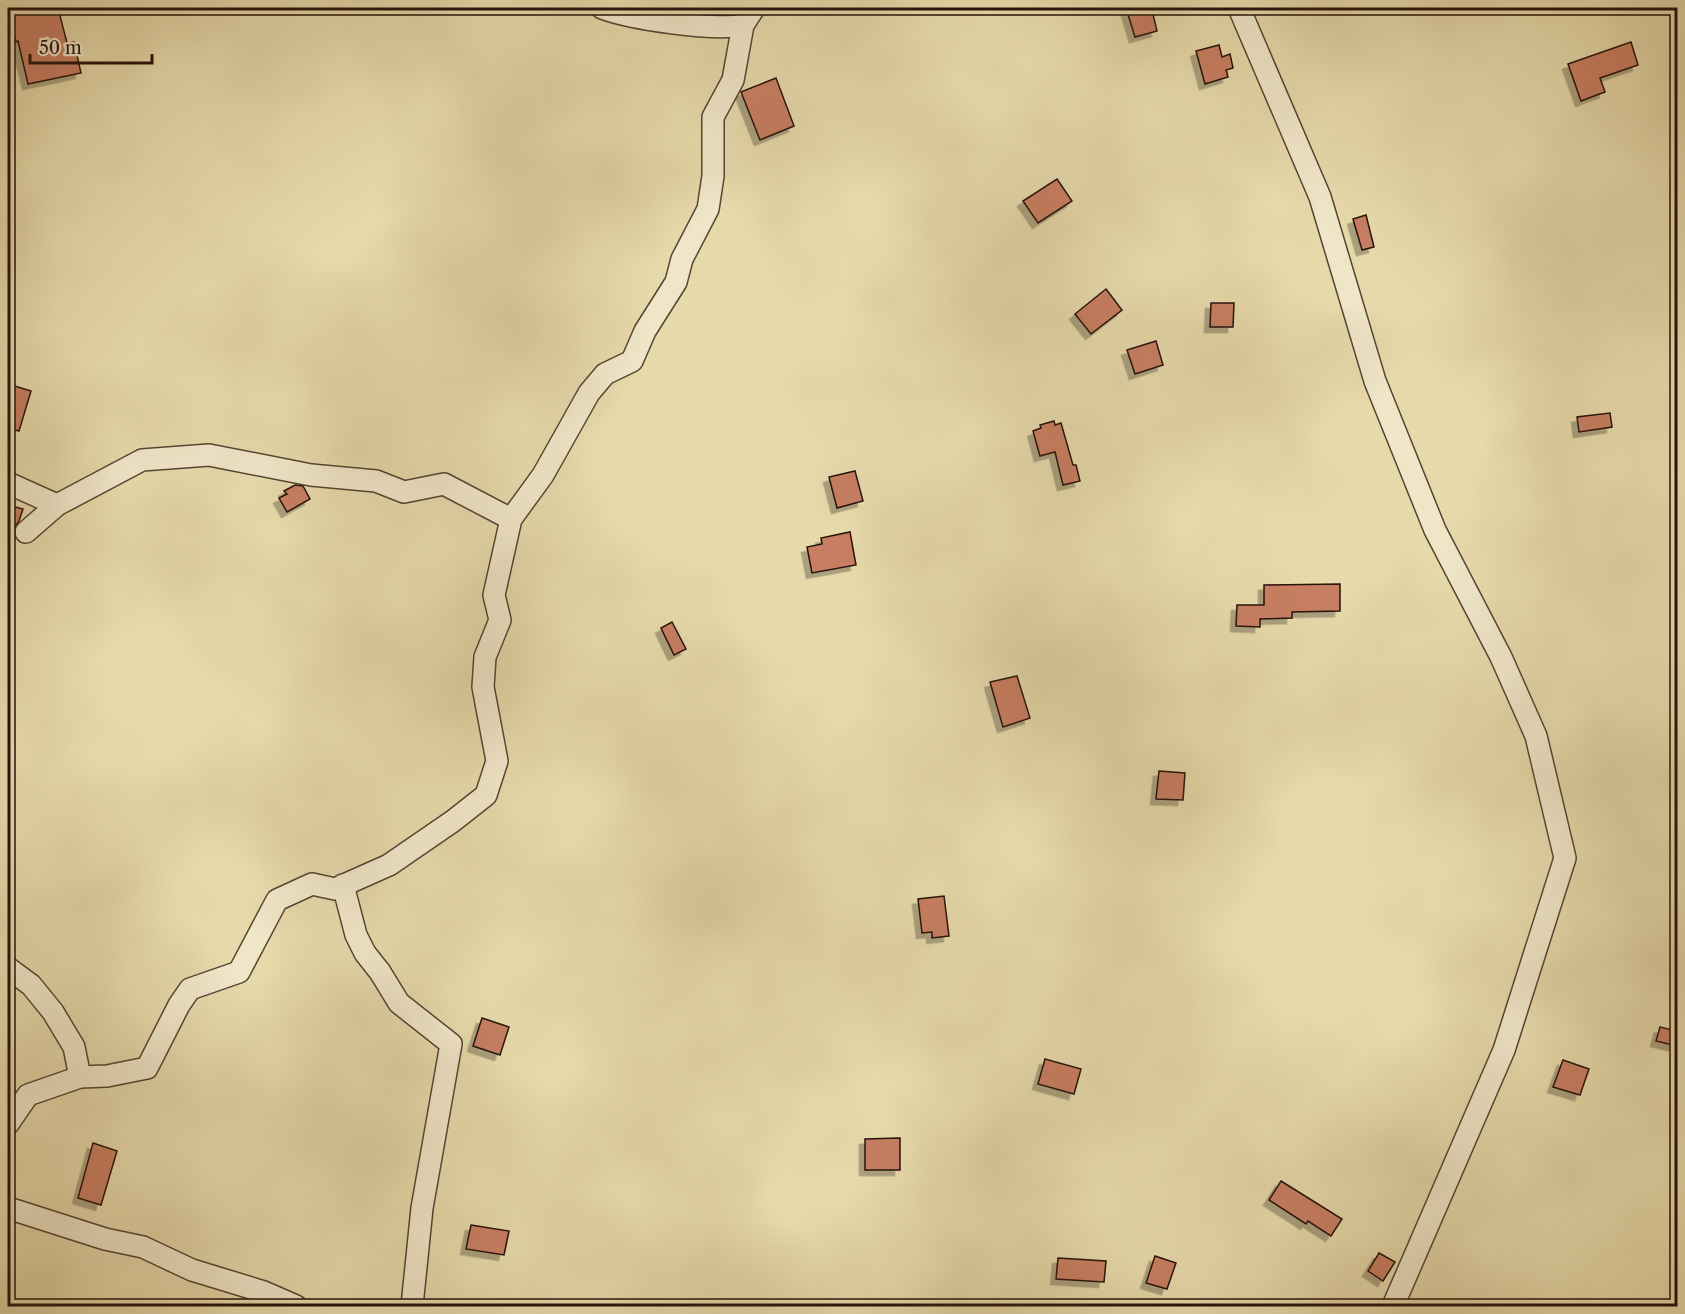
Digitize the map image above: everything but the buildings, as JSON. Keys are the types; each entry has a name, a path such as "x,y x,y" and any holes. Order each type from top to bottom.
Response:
{"street":[{"path":"602,8 688,24 731,27 749,16"},
{"path":"1239,8 1320,197 1375,381 1435,530 1501,657 1536,736 1565,858 1504,1050 1393,1306"},
{"path":"8,1124 28,1095 80,1077 107,1076 147,1068 179,1005 190,989 239,972 277,900 312,884 335,889 389,865 486,795 498,761 483,687 485,657 500,620 494,595 511,519 543,475 589,393 605,374 632,361 645,331 676,282 682,259 708,209 713,176 713,117 733,80 749,16"},
{"path":"26,532 57,505 142,460 209,455 311,475 376,481 404,492 444,484 511,519"},
{"path":"8,483 57,505"},
{"path":"344,885 356,935 365,953 399,1003 451,1044 422,1208 412,1306"},
{"path":"8,968 31,985 53,1012 74,1047 80,1077"},
{"path":"8,1208 105,1239 143,1247 192,1270 264,1292 296,1306"}]}
